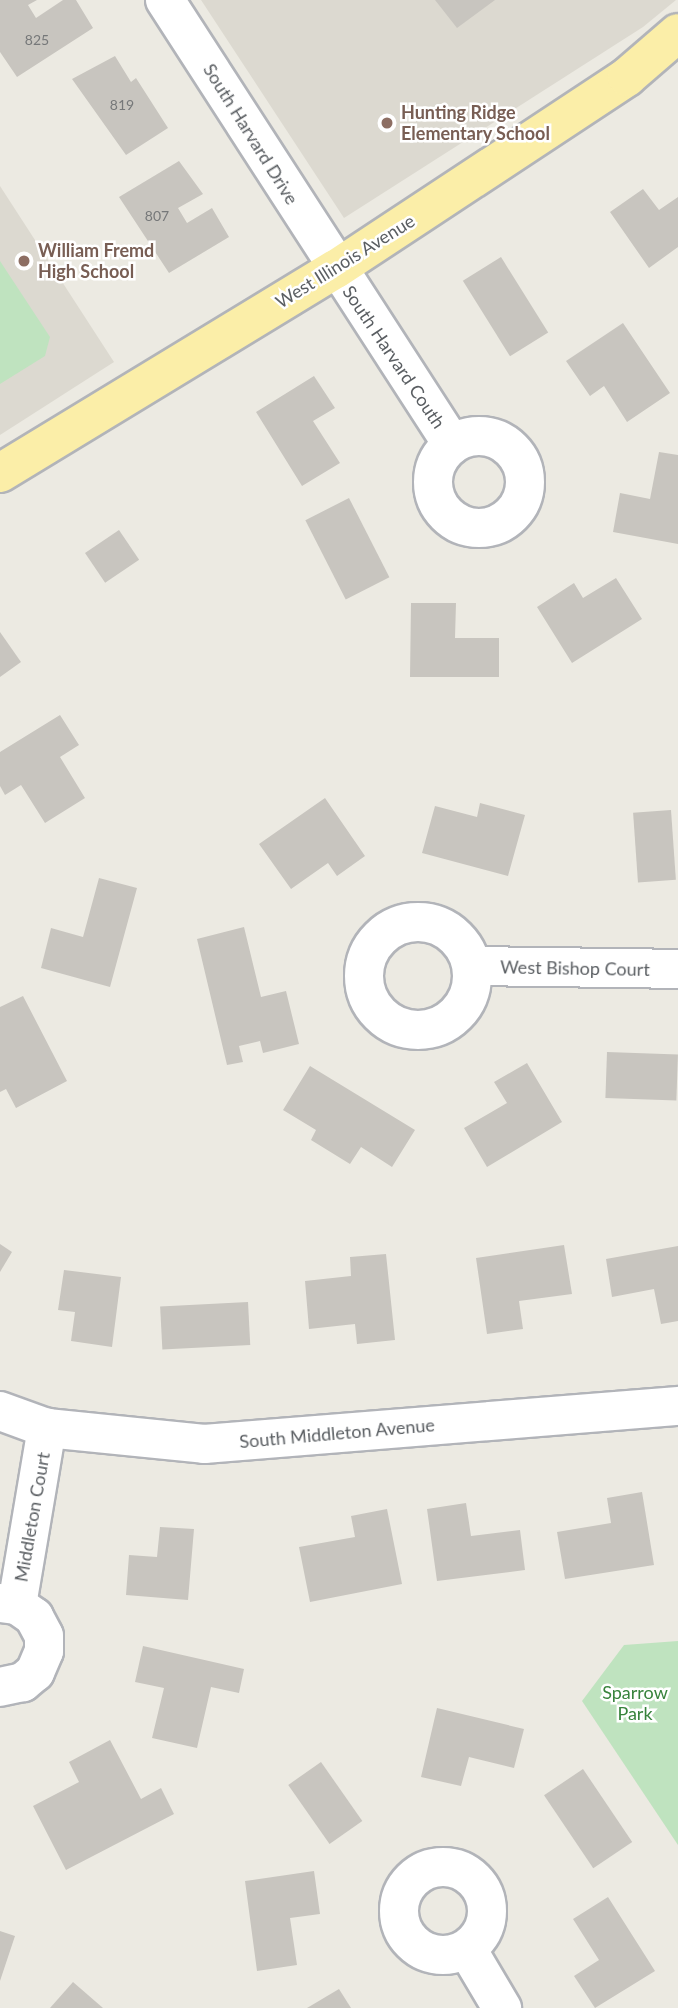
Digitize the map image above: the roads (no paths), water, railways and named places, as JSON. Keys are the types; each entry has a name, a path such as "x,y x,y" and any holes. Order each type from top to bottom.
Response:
{"main road":[{"name":"West Illinois Avenue","path":"0,473 336,269 627,77 678,33"}],"street":[{"name":"South Harvard Drive","path":"165,0 336,269"},
{"name":"South Harvard Couth","path":"336,269 452,444"},
{"name":"West Bishop Court","path":"472,966 678,969"},
{"name":"South Middleton Avenue","path":"0,1411 47,1428 204,1444 678,1406"},
{"name":"Middleton Court","path":"0,1686 23,1682 40,1665 44,1651 44,1636 34,1617 9,1604 47,1428"},
{"path":"467,1949 502,2008"}],"place":[{"name":"Hunting Ridge Elementary School","path":"387,123"},
{"name":"William Fremd High School","path":"24,261"}],"park label":[{"name":"Sparrow Park","path":"635,1703"}]}
